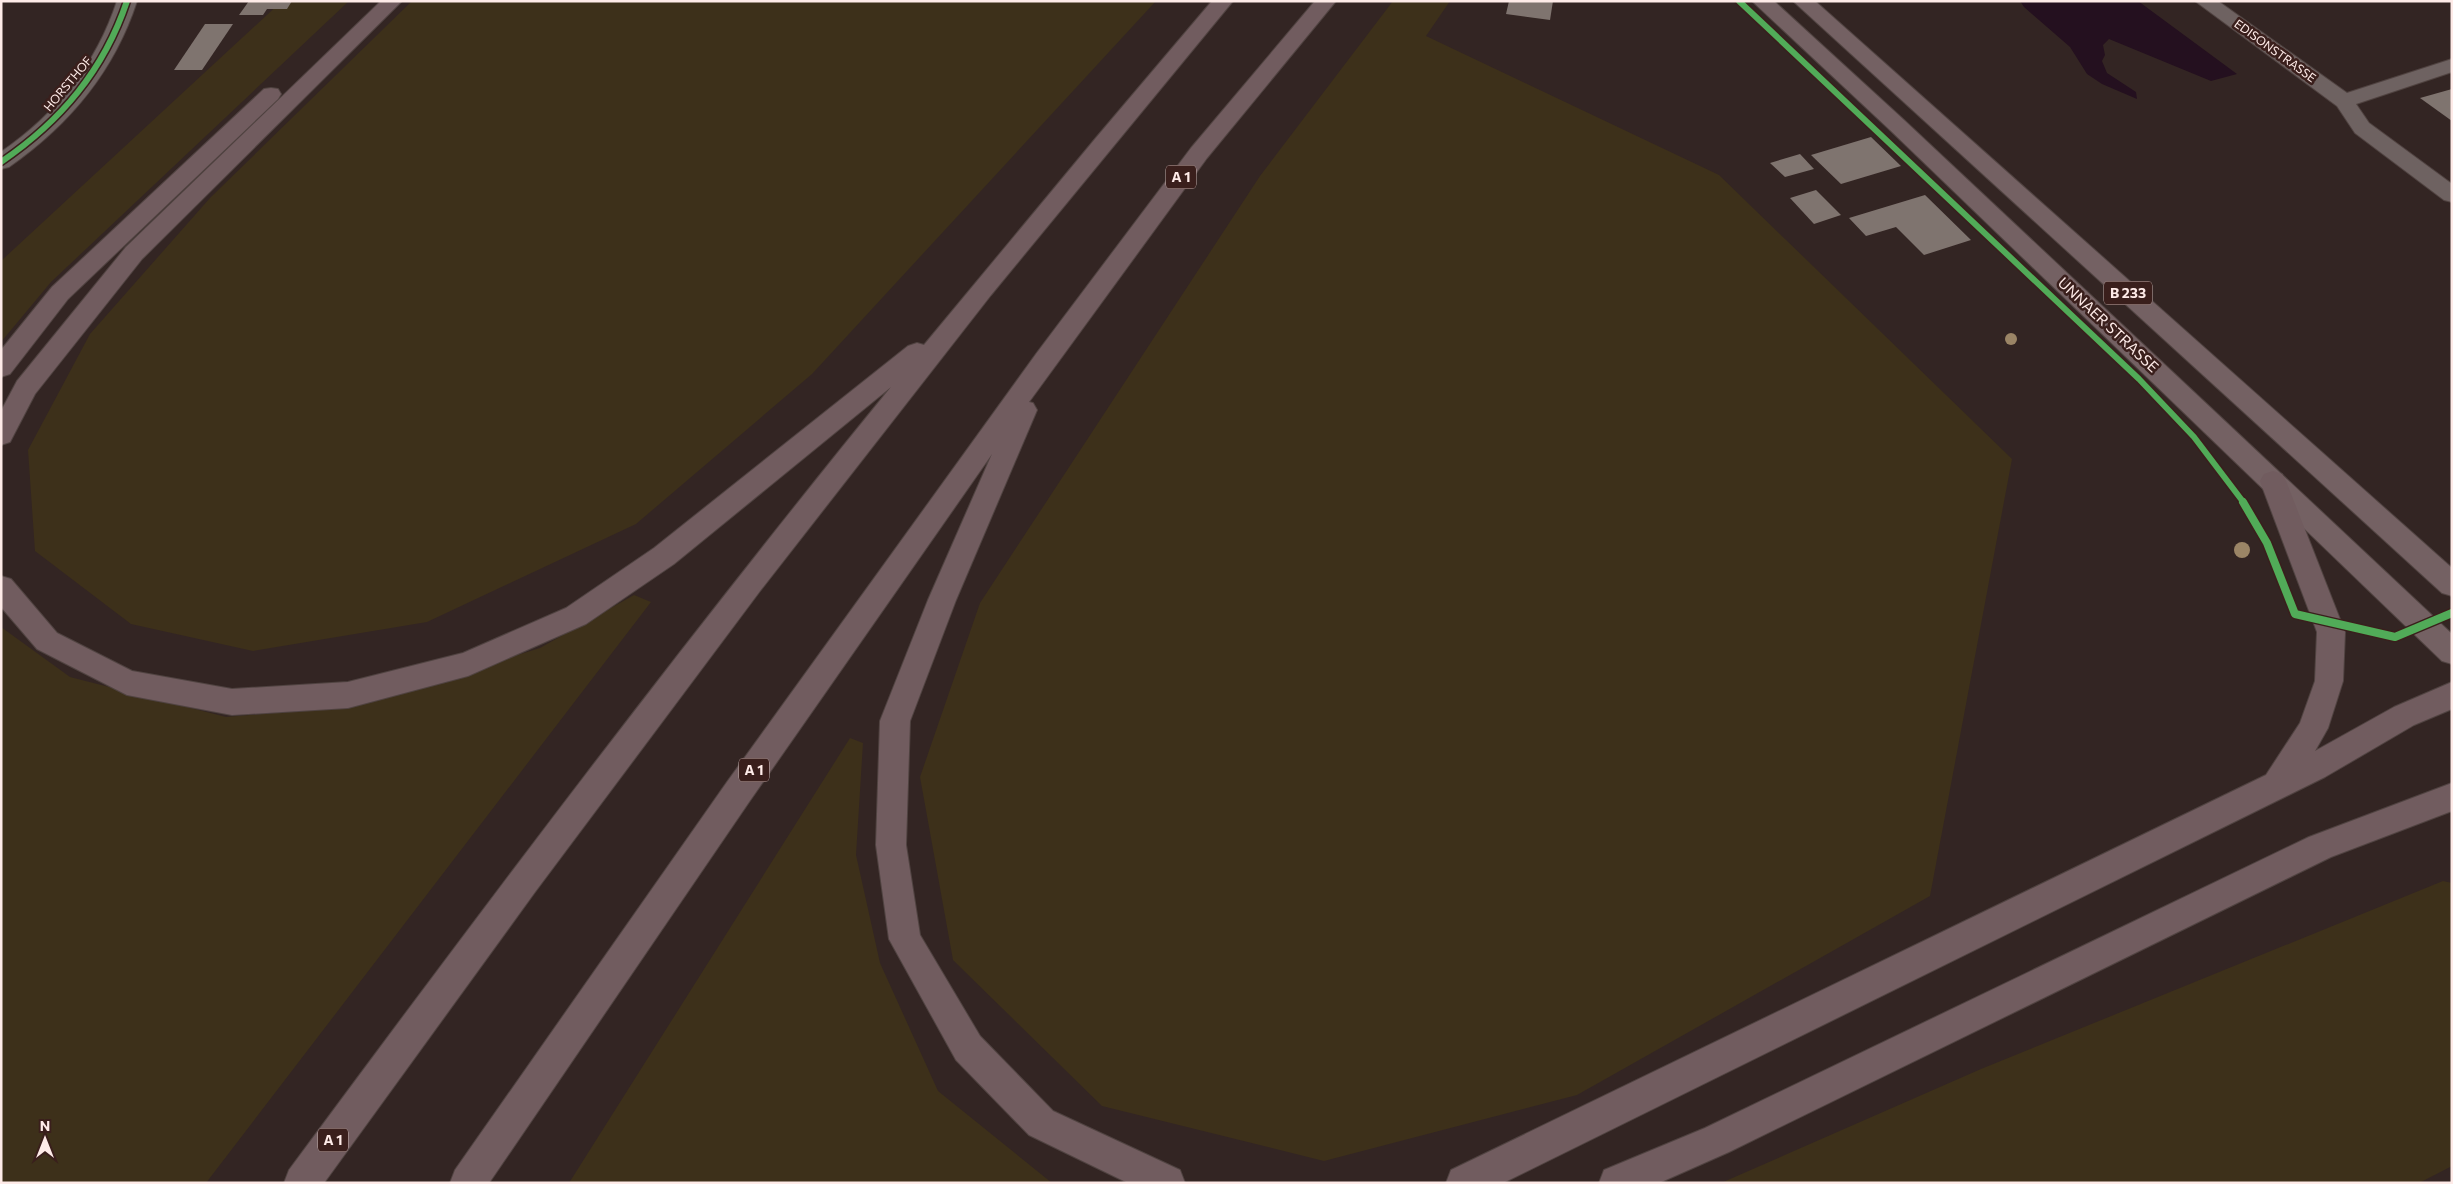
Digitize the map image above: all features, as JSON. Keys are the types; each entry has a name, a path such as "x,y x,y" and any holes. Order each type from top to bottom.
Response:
{"highway":[{"path":"1,368 60,293 368,1"},
{"path":"1,435 26,388 134,253 392,1"},
{"name":"A 1","path":"302,1183 634,735 954,323 1119,123 1223,1"},
{"name":"A 1","path":"468,1183 732,800 1045,360 1199,153 1326,1"},
{"path":"1,587 47,641 127,683 232,702 348,695 468,664 576,616 664,556 954,323"},
{"path":"1045,360 942,600 895,721 891,845 905,939 968,1048 1041,1124 1167,1183"},
{"path":"2273,481 2331,632 2329,681 2313,728 2277,785"},
{"path":"1464,1183 2314,767 2404,716 2452,695"},
{"path":"1618,1183 1716,1140 2320,847 2452,797"}],"main road":[{"name":"UNNAER STRASSE","path":"1762,1 1897,125 2452,652"},
{"name":"B 233","path":"1803,1 2452,585"}],"street":[{"name":"HORSTHOF","path":"1,162 59,115 71,101 105,57 127,1"},
{"name":"EDISONSTRASSE","path":"2205,1 2344,101 2362,128 2452,195"},
{"path":"2344,101 2452,66"}],"shaded area":[{"path":"282,1 349,1 51,282 1,342 1,261"},
{"path":"412,1 1156,1 812,374 636,524 427,622 253,651 131,624 35,551 28,450 90,334 210,198"},
{"path":"1393,1 1450,1 1426,36 1719,175 2012,459 1930,896 1577,1095 1324,1161 1102,1106 953,960 920,777 980,603 1260,176"},
{"path":"2020,1 2138,1 2237,74 2211,81 2109,39 2103,45 2105,55 2102,61 2107,73 2136,92 2137,99 2102,84 2087,74 2070,47 2024,7"},
{"path":"634,595 651,602 206,1183 1,1183 1,627 70,677 226,717 349,707 540,648"},
{"path":"850,738 863,743 856,855 880,963 938,1091 1052,1183 569,1183"},
{"path":"2443,881 2452,883 2452,1166 2419,1183 1721,1183 1981,1069"}],"building":[{"path":"249,1 292,1 287,9 267,9 263,15 239,15"},
{"path":"1509,1 1553,1 1550,20 1506,14"},
{"path":"205,24 233,24 202,70 174,70"},
{"path":"2452,89 2452,121 2420,98"},
{"path":"1871,137 1901,166 1841,184 1811,155"},
{"path":"1800,154 1814,169 1785,177 1770,163"},
{"path":"1816,190 1841,215 1814,224 1790,198"},
{"path":"1925,195 1971,240 1924,255 1896,227 1866,236 1849,218"}],"cycle path":[{"path":"1,162 42,131 79,93 108,49 127,1"},
{"path":"1739,1 2110,351 2194,437 2242,500 2262,533 2276,563 2295,614 2395,637 2452,613"}]}
